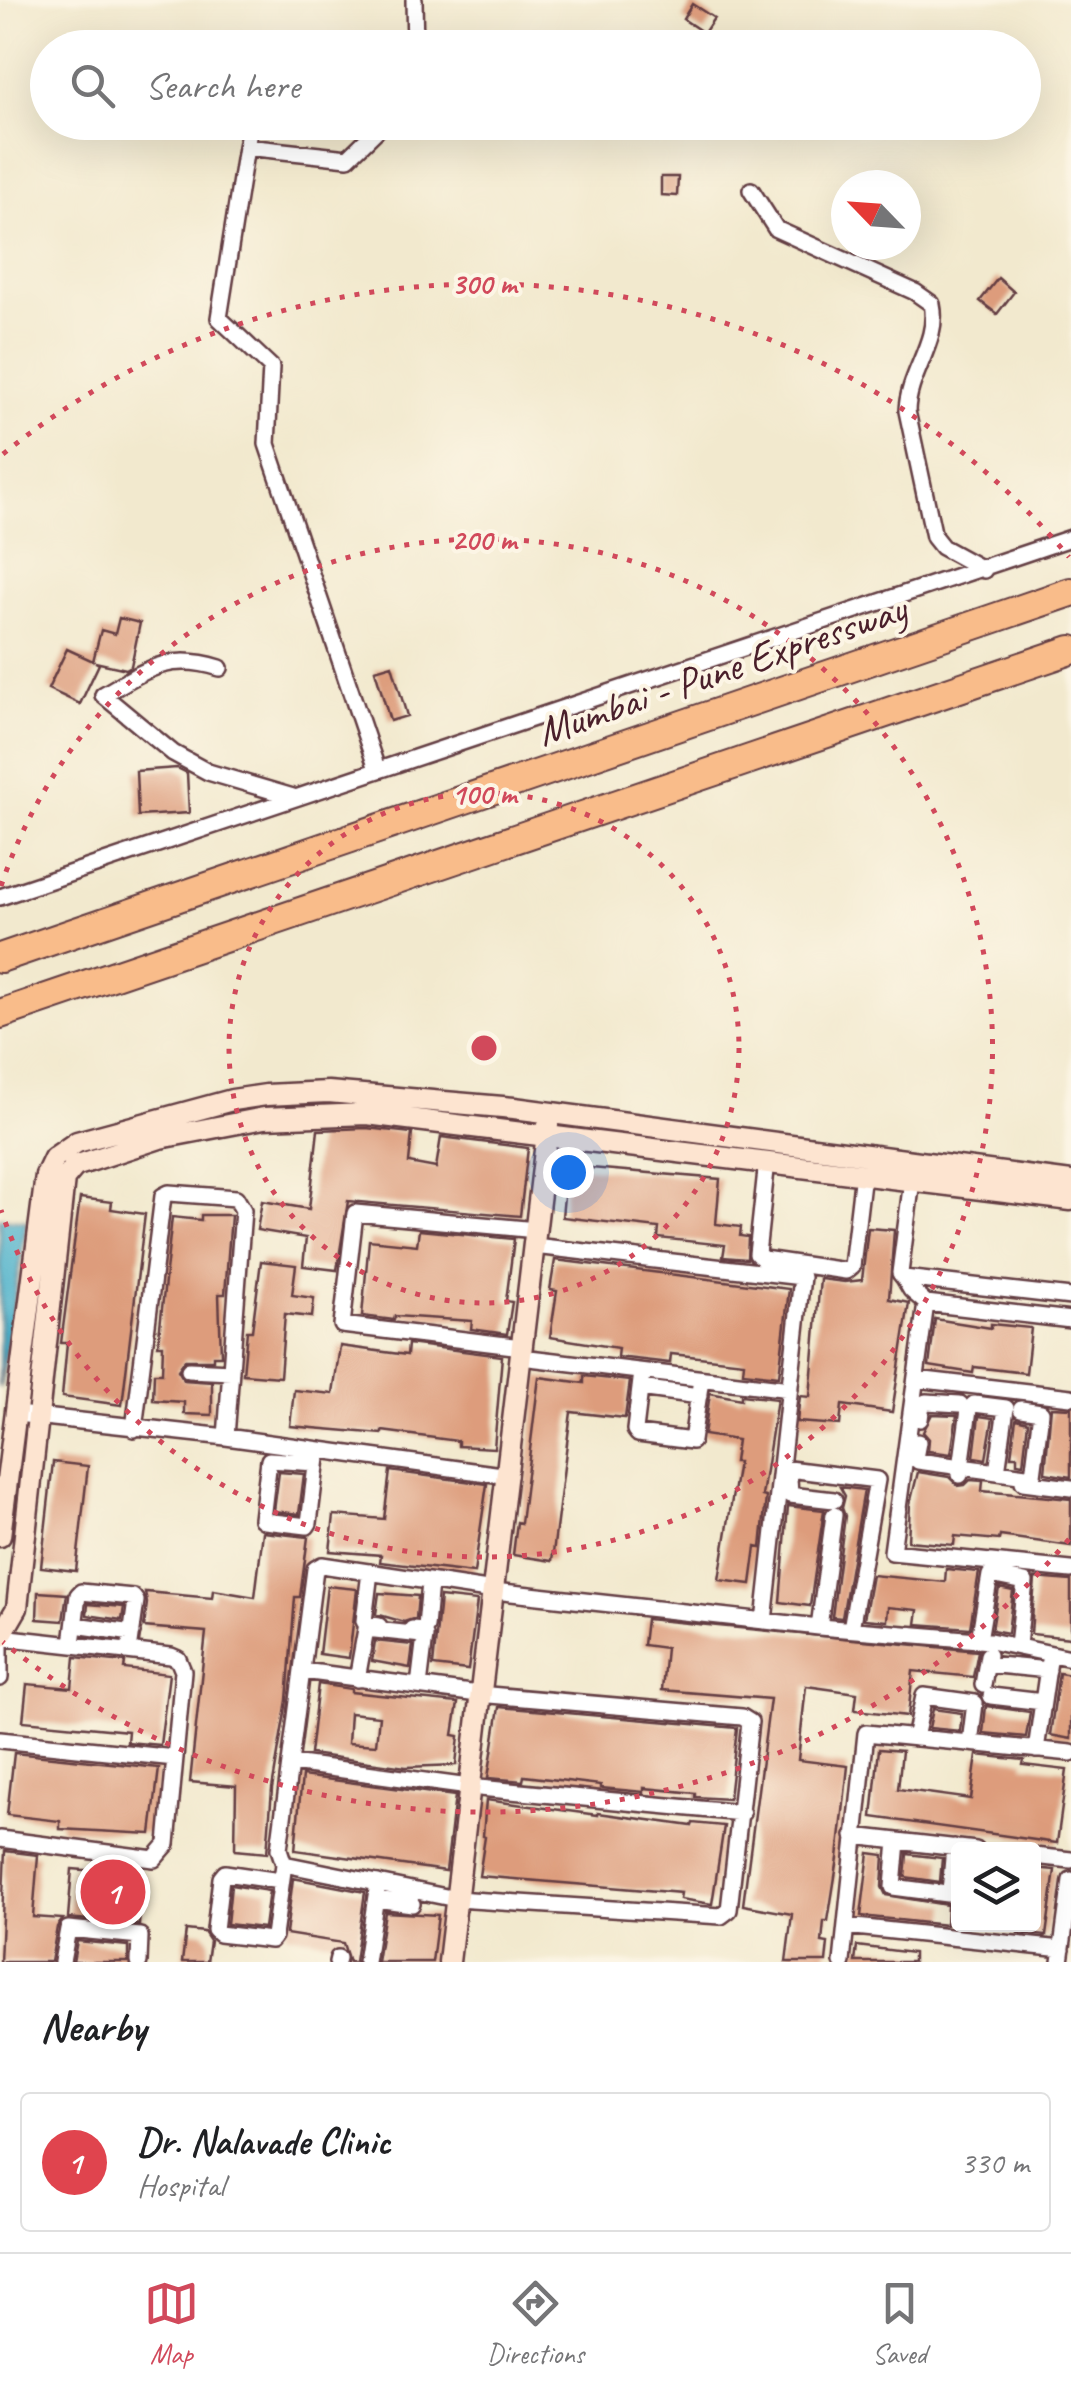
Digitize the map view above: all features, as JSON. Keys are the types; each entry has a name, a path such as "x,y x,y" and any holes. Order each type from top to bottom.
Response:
{"highway":[{"name":"Mumbai - Pune Expressway","path":"0,958 1071,592"},
{"path":"0,1014 1071,650"}],"main road":[{"path":"0,1636 16,1608 46,1175 54,1158 77,1142 232,1100 328,1092 387,1094 1071,1182"},
{"path":"449,1962 549,1113"},
{"path":"0,1536 27,1415 64,1179 75,1166 160,1138 264,1118 368,1114 1071,1200"}],"street":[{"path":"414,0 415,30"},
{"path":"248,140 219,318 272,367 266,444 377,769"},
{"path":"246,147 348,158 366,140"},
{"path":"751,190 776,229 915,292 932,304 936,321 907,397 907,411 934,537 942,547 984,570"},
{"path":"0,897 1071,538"},
{"path":"220,668 194,660 159,663 102,695 173,753 208,772 294,797"},
{"path":"767,1161 757,1254 763,1259 846,1271 852,1266 864,1173"},
{"path":"912,1180 900,1273 926,1304 1071,1320"},
{"path":"134,1429 160,1204 169,1193 236,1198 243,1210 226,1437"},
{"path":"764,1622 786,1468 802,1277 355,1213 342,1325 521,1352 641,1380 700,1387 790,1389"},
{"path":"904,1278 1071,1297"},
{"path":"926,1304 916,1379 916,1458 960,1471 1033,1480"},
{"path":"189,1370 230,1372"},
{"path":"916,1379 943,1382 1042,1412 1033,1480"},
{"path":"641,1380 635,1430 638,1434 692,1441 700,1387"},
{"path":"940,1403 943,1382"},
{"path":"960,1471 970,1406 1071,1398"},
{"path":"998,1472 1011,1403"},
{"path":"960,1404 922,1404 904,1468 892,1552 1004,1570 1071,1570"},
{"path":"27,1415 226,1437 317,1456 509,1476"},
{"path":"184,1433 186,1424 204,1426"},
{"path":"317,1456 310,1524 265,1521 269,1460 317,1456"},
{"path":"786,1468 790,1495 834,1507 820,1620"},
{"path":"786,1468 874,1478 867,1551 862,1554 830,1549"},
{"path":"904,1468 998,1472 1071,1488"},
{"path":"852,1623 862,1554"},
{"path":"303,1671 478,1694 742,1717 750,1722 729,1910 721,1916 456,1899 377,1891 282,1872 225,1874 221,1878 215,1930 219,1934 271,1940 282,1872 279,1850 314,1569 322,1565 494,1591 764,1622 820,1620 1018,1642 1049,1662"},
{"path":"1018,1642 1025,1582 1004,1570 988,1578 983,1638 987,1691 1043,1702"},
{"path":"370,1572 366,1624 423,1630 430,1582"},
{"path":"72,1644 81,1592 133,1598 136,1601 129,1651"},
{"path":"74,1625 132,1633"},
{"path":"98,1647 101,1629"},
{"path":"358,1678 366,1629 422,1635 425,1636 419,1686"},
{"path":"0,1678 0,1636 172,1656 182,1666 167,1844 154,1859 0,1839"},
{"path":"987,1664 1071,1658"},
{"path":"1037,1745 1049,1662"},
{"path":"916,1733 924,1696 973,1701 974,1739"},
{"path":"974,1739 981,1714"},
{"path":"842,1962 866,1733 916,1733 1037,1745 1071,1753"},
{"path":"0,1740 175,1758"},
{"path":"292,1763 470,1787 742,1813"},
{"path":"854,1836 951,1847"},
{"path":"897,1841 893,1886 950,1892 951,1881"},
{"path":"1041,1857 1071,1860"},
{"path":"846,1926 1061,1955 1071,1880"},
{"path":"377,1891 412,1904"},
{"path":"366,1962 377,1891"},
{"path":"62,1962 68,1930 140,1936 139,1962"}],"water":[{"path":"0,1218 27,1221 0,1388"}],"building":[{"path":"692,4 714,18 706,30 683,19"},
{"path":"661,177 678,177 677,196 661,195"},
{"path":"998,278 1014,292 997,314 980,301"},
{"path":"119,618 140,623 131,666 126,669 95,662 99,664 80,704 48,689 67,649 93,661 101,630 115,634"},
{"path":"392,665 407,716 390,721 375,670"},
{"path":"177,768 187,773 189,813 138,816 136,771"},
{"path":"366,1128 412,1133 409,1163 436,1168 441,1137 528,1148 520,1216 348,1201 337,1270 303,1266 306,1238 257,1230 262,1201 309,1209 318,1130"},
{"path":"567,1166 720,1179 716,1224 741,1227 740,1236 748,1237 747,1259 723,1257 725,1245 658,1238 659,1228 562,1217"},
{"path":"80,1198 112,1202 111,1209 145,1214 122,1405 62,1397 67,1343 61,1343"},
{"path":"201,1215 231,1215 225,1294 219,1294 221,1356 213,1356 213,1360 185,1360 178,1370 184,1380 212,1382 212,1415 184,1414 184,1402 153,1400 154,1373 162,1373 163,1345 158,1345 172,1217 201,1220"},
{"path":"868,1228 894,1230 889,1299 909,1303 892,1412 842,1405 840,1425 797,1422 800,1396 810,1397 820,1279 862,1280"},
{"path":"419,1230 514,1239 506,1301 512,1302 507,1334 471,1329 472,1321 362,1316 369,1240 417,1245"},
{"path":"555,1260 789,1289 779,1376 743,1372 744,1362 671,1354 670,1363 617,1357 618,1348 550,1337 557,1291 550,1290"},
{"path":"261,1261 296,1265 292,1295 314,1298 312,1317 285,1314 280,1377 243,1374"},
{"path":"935,1319 991,1328 991,1324 1031,1328 1026,1373 974,1367 973,1373 929,1366"},
{"path":"408,1344 502,1356 494,1448 458,1446 458,1441 382,1431 290,1426 294,1390 333,1394 340,1346 407,1355"},
{"path":"584,1376 630,1381 625,1418 571,1412 552,1561 513,1555 517,1522 521,1523 539,1377 584,1383"},
{"path":"710,1393 741,1399 741,1395 777,1399 762,1496 766,1497 761,1548 756,1547 751,1584 719,1580 738,1462 734,1462 737,1440 704,1435"},
{"path":"1051,1407 1071,1408 1071,1477 1045,1473"},
{"path":"932,1414 957,1415 951,1454 928,1451 929,1439 923,1432"},
{"path":"979,1416 993,1418 986,1459 974,1457"},
{"path":"1016,1419 1028,1422 1023,1464 1017,1463 1017,1456 1011,1456"},
{"path":"53,1462 88,1466 76,1571 41,1567"},
{"path":"390,1471 487,1484 474,1573 380,1562 381,1555 330,1551 334,1515 384,1519"},
{"path":"279,1472 304,1474 299,1514 274,1511"},
{"path":"918,1472 949,1477 958,1486 970,1480 983,1481 982,1491 1071,1499 1071,1546 1000,1536 999,1540 955,1536 954,1545 908,1541 910,1504"},
{"path":"840,1487 864,1490 842,1618 832,1617 845,1516 845,1496"},
{"path":"788,1506 824,1510 810,1606 780,1602"},
{"path":"263,1532 308,1537 300,1597 295,1597 287,1700 272,1789 267,1853 235,1850 236,1786 190,1782 206,1632 144,1627 145,1592 212,1598 213,1590 255,1597"},
{"path":"946,1569 979,1572 970,1628 916,1624 918,1610 888,1607 887,1621 864,1619 872,1575 945,1582"},
{"path":"1035,1578 1071,1581 1071,1638 1031,1634"},
{"path":"327,1586 357,1589 349,1658 319,1654"},
{"path":"999,1588 1013,1591 1008,1633 992,1630"},
{"path":"38,1592 67,1594 63,1621 37,1619"},
{"path":"379,1593 418,1596 416,1618 404,1622 376,1614"},
{"path":"440,1597 477,1601 468,1670 433,1666"},
{"path":"88,1604 124,1607 122,1620 87,1615"},
{"path":"646,1619 978,1651 973,1677 913,1671 908,1716 855,1710 857,1693 806,1686 798,1760 848,1766 838,1858 828,1921 824,1921 822,1942 828,1943 826,1962 786,1962 792,1914 743,1905 770,1699 662,1690 666,1648 643,1645"},
{"path":"375,1641 413,1645 410,1668 372,1661"},
{"path":"75,1657 125,1662 124,1669 169,1674 160,1745 127,1742 128,1731 23,1721 27,1684 72,1688"},
{"path":"1059,1673 1071,1675 1071,1739 1050,1735"},
{"path":"318,1684 351,1692 458,1703 453,1735 459,1736 456,1765 406,1767 310,1754","holes":["350,1713 379,1716 376,1745 348,1743"]},
{"path":"986,1706 1030,1712 1026,1737 983,1733"},
{"path":"499,1707 737,1728 729,1799 644,1788 644,1792 601,1788 524,1776 523,1781 488,1778"},
{"path":"933,1709 962,1713 960,1731 929,1728"},
{"path":"879,1749 902,1751 898,1789 971,1799 977,1755 1067,1770 1057,1843 872,1817"},
{"path":"14,1753 159,1768 151,1834 60,1829 60,1821 7,1815"},
{"path":"302,1776 455,1796 446,1871 295,1850"},
{"path":"486,1800 692,1826 724,1826 712,1904 680,1899 681,1893 479,1876"},
{"path":"5,1851 38,1855 33,1917 63,1919 57,1927 51,1962 0,1962"},
{"path":"869,1853 884,1855 882,1887 886,1895 947,1905 946,1925 861,1916"},
{"path":"907,1854 942,1858 940,1882 905,1877"},
{"path":"72,1869 143,1875 139,1925 68,1918"},
{"path":"1041,1869 1055,1870 1046,1936 1018,1933 1041,1932"},
{"path":"293,1878 365,1892 355,1962 349,1962 343,1943 286,1934"},
{"path":"231,1885 269,1891 264,1928 227,1924"},
{"path":"385,1912 438,1915 432,1962 377,1962"},
{"path":"186,1930 204,1932 210,1941 207,1962 182,1962"},
{"path":"77,1941 128,1946 128,1962 73,1962"},
{"path":"857,1946 913,1953 913,1962 855,1962"}],"place":[{"name":"Dr. Nalavade Clinic","path":"113,1892"}]}
